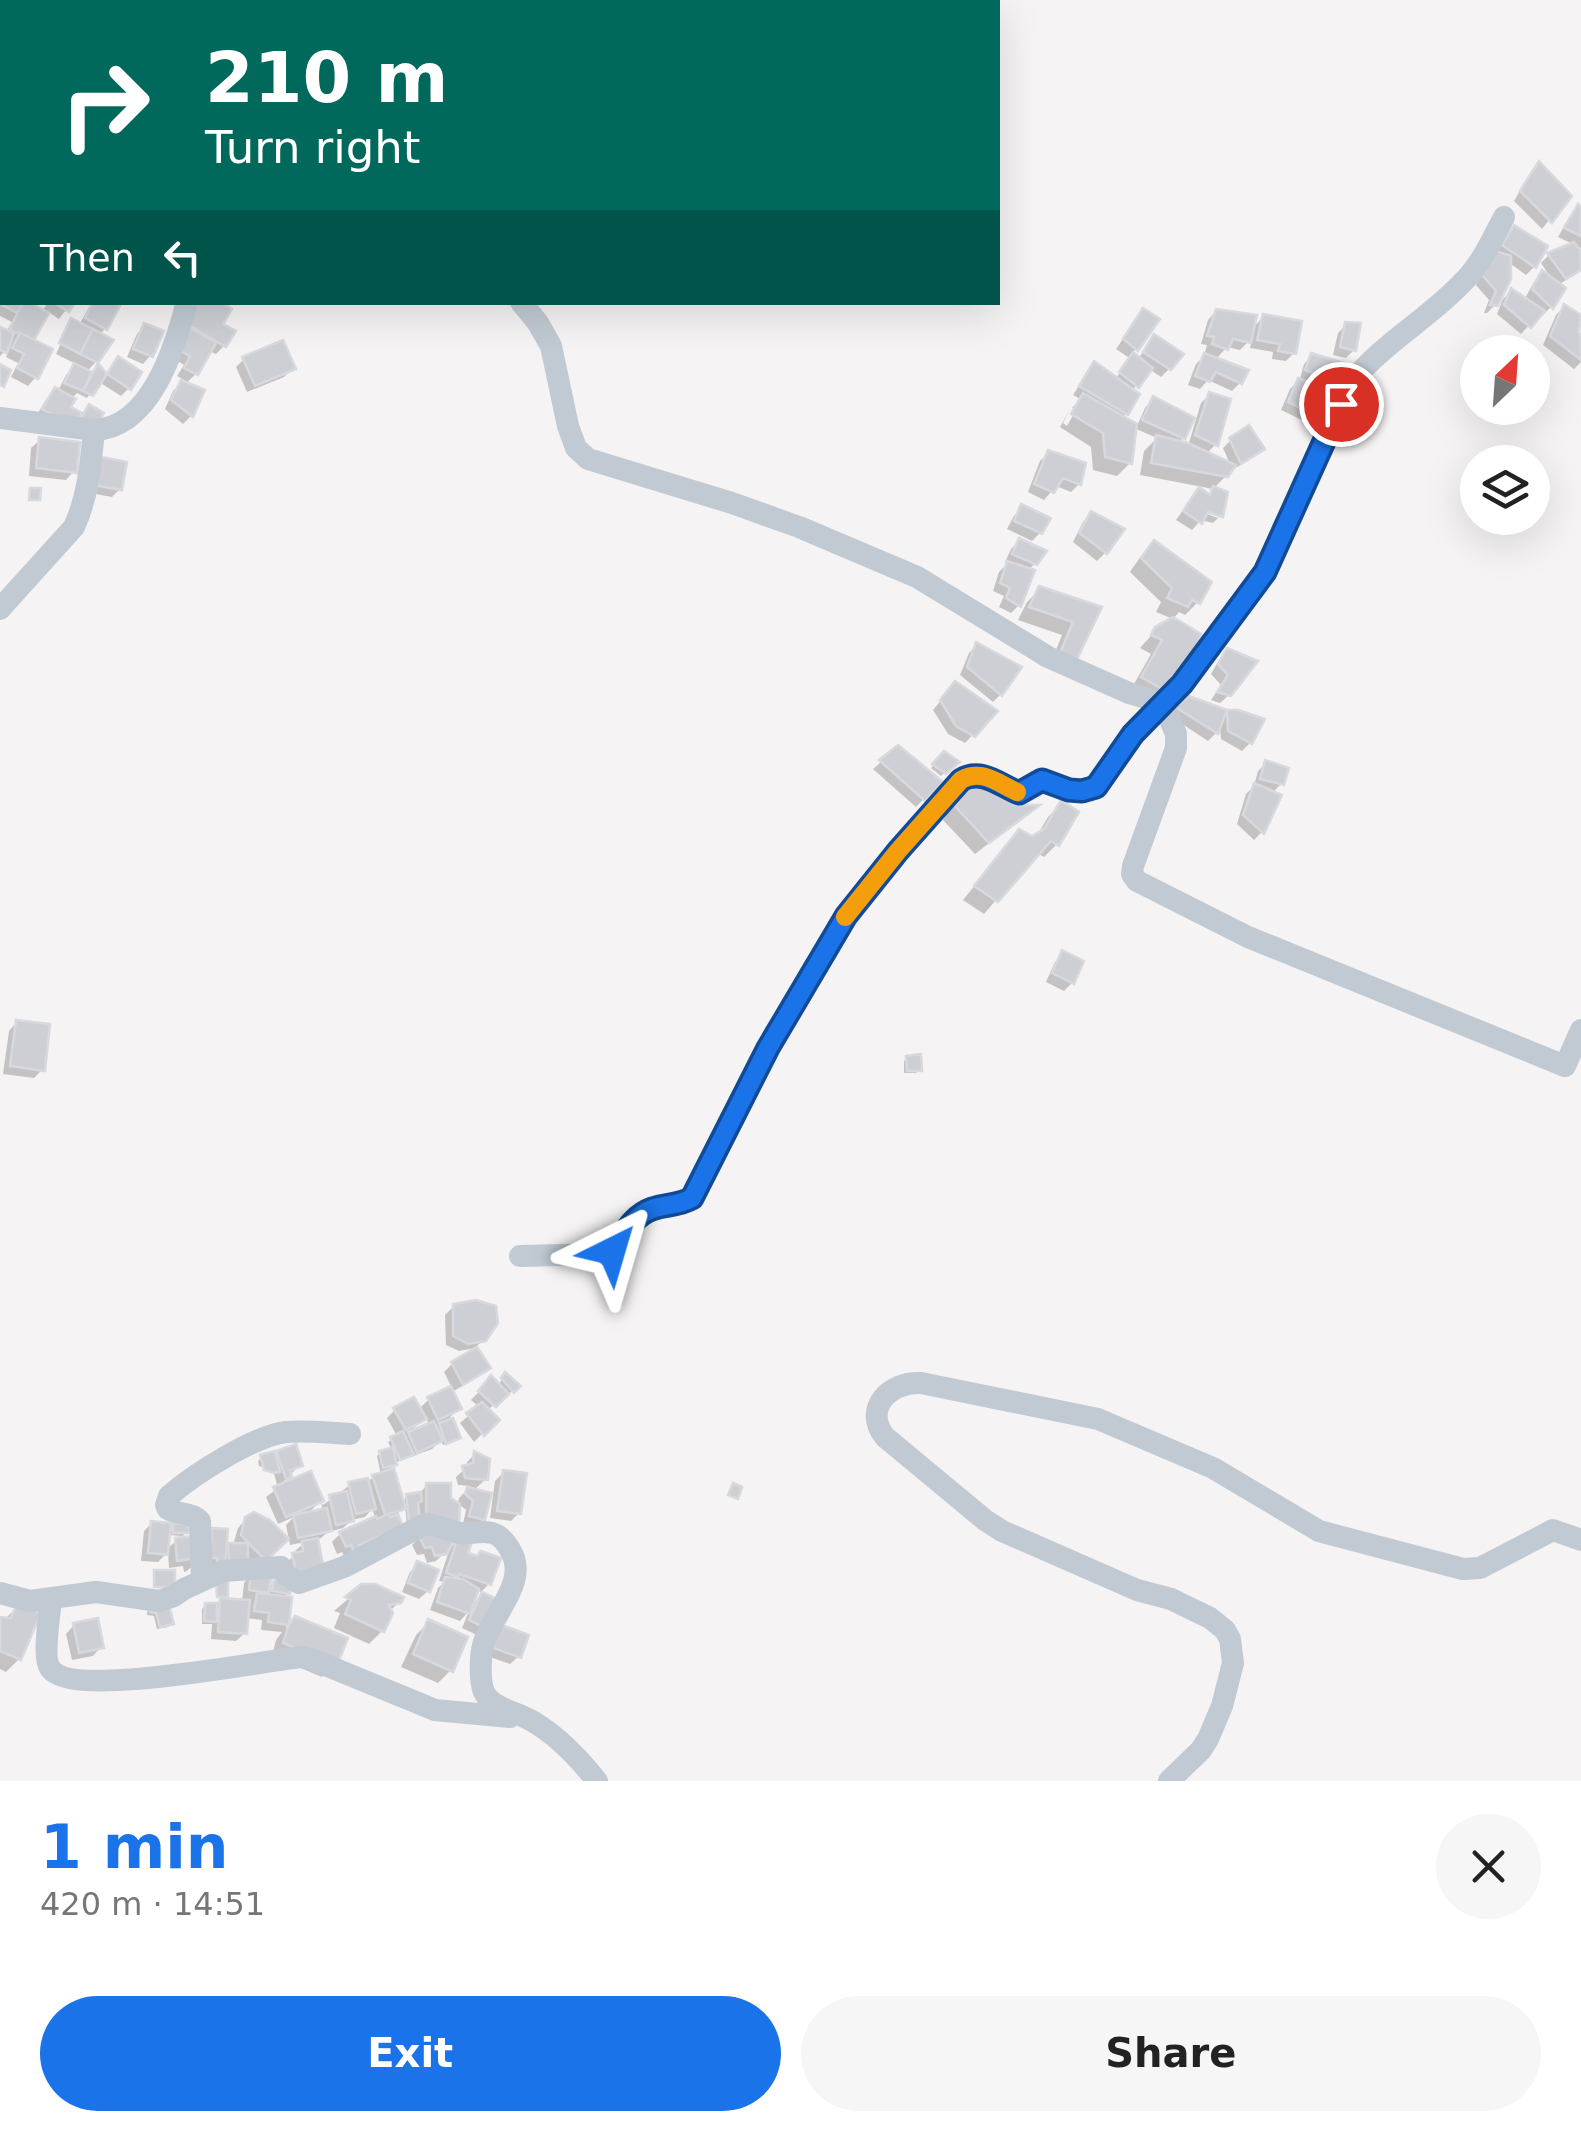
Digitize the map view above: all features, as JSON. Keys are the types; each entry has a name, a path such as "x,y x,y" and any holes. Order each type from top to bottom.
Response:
{"street":[{"path":"520,1256 604,1254 612,1251 640,1214 692,1198 768,1048 846,916 961,780 977,775 1019,793 1042,780 1069,790 1096,787 1133,734 1182,684 1265,572 1352,382 1370,361 1463,282 1504,218"},
{"path":"0,418 94,430 117,425 144,403 156,384 186,305"},
{"path":"523,305 551,346 568,426 576,448 588,459 799,526 917,577 1048,657 1129,693 1162,703 1176,734 1176,748 1133,866 1136,880 1248,937 1564,1066 1581,1030"},
{"path":"0,608 74,527 86,489 94,430"},
{"path":"1169,1781 1208,1739 1222,1706 1233,1663 1230,1639 1224,1630 1210,1618 1171,1599 1137,1590 985,1520 879,1430 878,1412 892,1389 908,1382 921,1383 1098,1418 1212,1468 1319,1531 1463,1569 1480,1568 1553,1530 1581,1540"},
{"path":"202,1580 200,1520 168,1509 169,1496 244,1446 263,1438 292,1432 350,1434"},
{"path":"0,1593 30,1600 96,1592 159,1601 202,1580 238,1569 281,1566 287,1576 299,1583 344,1567 425,1524 438,1524 458,1533 490,1532 503,1539 517,1567 515,1580 483,1642 482,1688 489,1700 551,1734 580,1759 597,1781"},
{"path":"51,1599 46,1660 54,1673 61,1676 98,1681 150,1678 301,1657 435,1710 526,1718"}],"building":[{"path":"1539,161 1572,196 1552,223 1520,191"},
{"path":"1578,204 1581,207 1581,236 1564,228"},
{"path":"1514,225 1548,246 1536,268 1502,245"},
{"path":"1574,242 1581,251 1581,270 1566,279 1547,253"},
{"path":"1495,251 1511,256 1511,279 1498,306 1490,305 1496,291 1483,276"},
{"path":"1542,270 1566,288 1553,309 1532,289"},
{"path":"1511,288 1545,311 1531,328 1504,305"},
{"path":"1564,304 1581,315 1581,360 1550,336"},
{"path":"2,305 23,305 19,314"},
{"path":"22,305 34,305 49,313 34,340 10,328"},
{"path":"92,305 120,305 107,330 85,318"},
{"path":"194,305 226,305 232,309 223,324 236,331 226,347 184,322"},
{"path":"1143,308 1160,319 1138,351 1123,339"},
{"path":"1216,309 1257,315 1251,343 1233,339 1228,350 1212,344 1214,337 1207,336"},
{"path":"1263,314 1302,321 1296,354 1278,351 1280,344 1257,340"},
{"path":"71,318 93,329 80,354 59,343"},
{"path":"1345,322 1361,323 1356,351 1340,347"},
{"path":"144,323 164,331 153,357 133,349"},
{"path":"0,327 14,333 7,353 0,350"},
{"path":"191,328 216,343 198,375 184,368 190,356 179,350"},
{"path":"93,329 114,340 98,363 80,354"},
{"path":"20,333 53,349 38,379 17,368 24,354 12,348"},
{"path":"1154,334 1184,354 1171,370 1143,352"},
{"path":"283,340 296,369 255,386 242,357"},
{"path":"1133,352 1153,368 1139,388 1119,372"},
{"path":"1204,353 1249,370 1242,384 1216,372 1210,382 1195,376"},
{"path":"1311,353 1344,363 1333,380 1305,370"},
{"path":"118,356 142,372 131,390 107,374"},
{"path":"1094,361 1140,394 1128,415 1079,386"},
{"path":"74,363 92,372 83,391 64,383"},
{"path":"98,363 107,374 93,396 83,391"},
{"path":"0,364 11,370 4,387 0,385"},
{"path":"1298,378 1337,393 1324,420 1288,402"},
{"path":"181,380 205,390 193,417 171,400"},
{"path":"55,387 76,399 71,407 82,413 74,427 42,409"},
{"path":"1209,392 1231,399 1218,446 1195,435"},
{"path":"1083,393 1137,424 1132,464 1105,457 1103,433 1071,414"},
{"path":"1153,396 1195,418 1185,439 1142,420"},
{"path":"89,404 104,413 94,430 79,421"},
{"path":"1249,425 1265,449 1241,464 1229,438"},
{"path":"1156,435 1188,443 1236,465 1228,477 1151,463"},
{"path":"39,437 80,442 77,473 36,468"},
{"path":"1048,450 1086,463 1081,485 1063,478 1054,493 1034,484"},
{"path":"91,455 127,462 122,490 98,486"},
{"path":"1213,486 1228,492 1223,517 1208,512 1202,524 1183,511 1199,487 1210,495"},
{"path":"30,488 41,488 40,500 29,500"},
{"path":"1021,504 1051,518 1042,534 1014,521"},
{"path":"1091,511 1125,529 1107,554 1079,533"},
{"path":"1019,538 1047,551 1037,565 1012,554"},
{"path":"1154,540 1212,582 1200,604 1192,600 1188,607 1167,598 1172,588 1141,558"},
{"path":"1007,561 1035,570 1021,607 1006,598 1010,588 1000,583"},
{"path":"1039,586 1102,607 1076,661 1060,653 1073,622 1029,607"},
{"path":"1173,617 1201,634 1194,660 1179,679 1172,677 1164,690 1141,677 1162,640 1151,635 1155,627"},
{"path":"976,642 1022,667 1002,696 967,667"},
{"path":"1227,648 1258,661 1231,696 1217,692 1228,675 1218,664"},
{"path":"955,681 998,711 975,737 956,726 940,700"},
{"path":"1189,696 1227,710 1218,734 1175,707"},
{"path":"1227,710 1265,719 1252,744 1228,731"},
{"path":"898,745 943,782 925,801 879,760"},
{"path":"944,751 960,762 946,774 932,764"},
{"path":"1265,760 1289,768 1284,785 1260,779"},
{"path":"970,782 1015,805 1040,805 989,843 955,806"},
{"path":"1254,783 1282,795 1264,834 1243,815"},
{"path":"1061,800 1079,812 1059,846 1051,841 998,902 974,886 1019,829 1032,836 1044,829"},
{"path":"1062,950 1084,961 1074,984 1052,973"},
{"path":"16,1020 50,1024 45,1071 10,1066"},
{"path":"921,1054 922,1071 907,1071 906,1056"},
{"path":"476,1300 496,1306 498,1323 486,1341 468,1344 453,1336 453,1304"},
{"path":"477,1347 491,1368 463,1385 451,1362"},
{"path":"505,1372 521,1386 514,1393 501,1378"},
{"path":"491,1375 509,1394 496,1407 478,1391"},
{"path":"451,1386 462,1409 438,1420 427,1397"},
{"path":"414,1397 427,1419 406,1430 393,1408"},
{"path":"482,1402 500,1420 484,1436 466,1413"},
{"path":"453,1418 461,1438 446,1444 439,1423"},
{"path":"434,1421 443,1441 417,1453 408,1432"},
{"path":"403,1431 414,1455 400,1460 390,1437"},
{"path":"296,1444 303,1466 290,1470 292,1477 286,1479 276,1451"},
{"path":"393,1447 397,1465 383,1468 379,1451"},
{"path":"275,1451 280,1472 274,1473 264,1470 260,1455"},
{"path":"474,1451 490,1459 488,1480 465,1478 462,1466 473,1463"},
{"path":"394,1468 406,1509 385,1515 372,1475"},
{"path":"503,1470 527,1473 521,1514 497,1511"},
{"path":"311,1471 324,1501 286,1517 273,1487"},
{"path":"368,1478 376,1509 356,1514 348,1482"},
{"path":"426,1483 451,1483 451,1498 460,1504 459,1529 426,1517"},
{"path":"733,1483 742,1487 738,1499 728,1495"},
{"path":"467,1487 492,1493 485,1520 469,1516 473,1501 465,1494"},
{"path":"347,1491 354,1521 336,1525 329,1495"},
{"path":"421,1492 420,1522 409,1523 406,1494"},
{"path":"327,1508 332,1531 298,1538 293,1515"},
{"path":"254,1512 270,1520 289,1539 266,1561 241,1535 245,1517"},
{"path":"398,1514 403,1527 359,1545 361,1550 354,1553 351,1545 346,1547 339,1532"},
{"path":"151,1521 171,1523 168,1555 148,1553"},
{"path":"173,1523 189,1524 189,1533 173,1533"},
{"path":"212,1528 228,1529 225,1565 210,1558"},
{"path":"432,1528 455,1538 447,1554 435,1556 432,1547 425,1548 418,1535"},
{"path":"196,1536 191,1559 177,1561 175,1538"},
{"path":"458,1537 472,1542 468,1553 477,1556 481,1551 501,1558 491,1585 446,1573"},
{"path":"318,1538 324,1571 296,1576 292,1553 303,1551 302,1541"},
{"path":"228,1543 248,1543 248,1564 229,1564"},
{"path":"417,1561 439,1570 430,1592 408,1583"},
{"path":"154,1570 175,1570 175,1587 154,1587"},
{"path":"251,1572 272,1572 269,1593 249,1590"},
{"path":"216,1577 228,1577 228,1597 217,1597"},
{"path":"445,1577 463,1579 479,1589 470,1614 437,1602"},
{"path":"274,1579 292,1582 290,1594 272,1591"},
{"path":"361,1584 375,1584 404,1597 401,1603 389,1605 393,1613 384,1632 345,1614 351,1600 345,1597"},
{"path":"482,1592 503,1602 489,1630 469,1620"},
{"path":"257,1593 292,1597 289,1625 268,1622 269,1613 254,1611"},
{"path":"220,1598 250,1600 247,1634 218,1632"},
{"path":"168,1601 174,1624 160,1627 149,1606"},
{"path":"17,1603 41,1613 21,1660 0,1651 0,1617 11,1618"},
{"path":"205,1603 217,1603 217,1622 204,1621"},
{"path":"295,1616 348,1638 337,1665 283,1643"},
{"path":"98,1618 104,1648 79,1653 73,1623"},
{"path":"428,1619 468,1637 453,1672 413,1654"},
{"path":"496,1623 529,1635 521,1658 488,1646"}],"slow traffic":[{"path":"845,917 961,780 977,775 1017,792"}],"route":[{"path":"612,1251 640,1214 692,1198 768,1048 846,916 961,780 977,775 1019,793 1042,780 1069,790 1096,787 1133,734 1182,684 1259,583 1341,404"}]}
